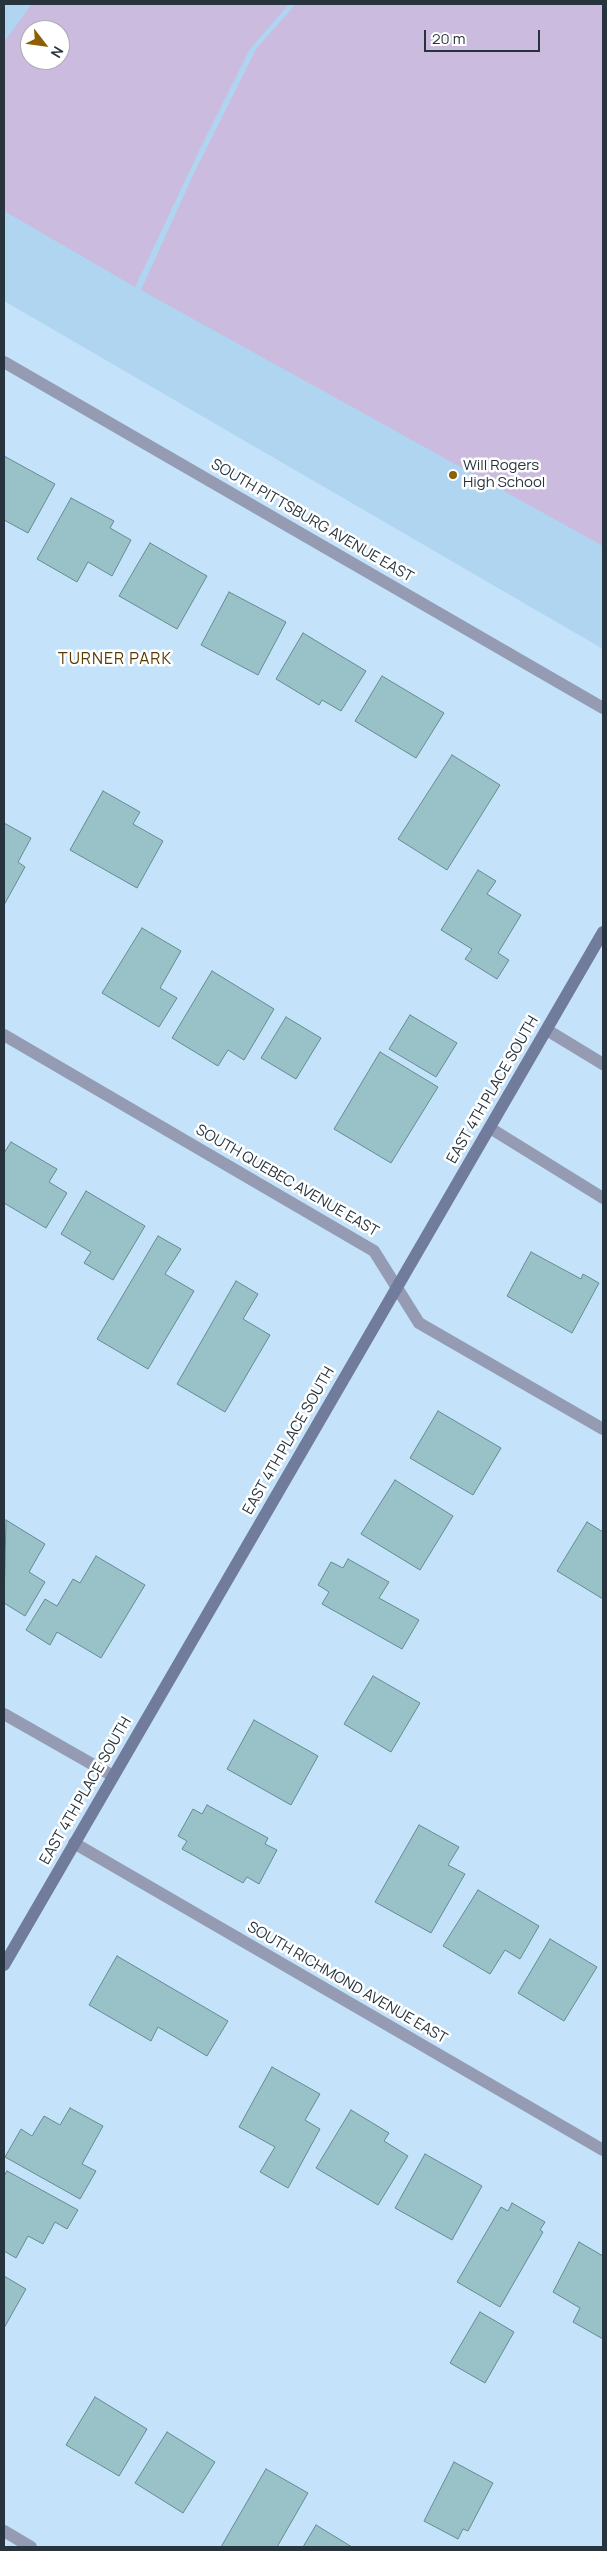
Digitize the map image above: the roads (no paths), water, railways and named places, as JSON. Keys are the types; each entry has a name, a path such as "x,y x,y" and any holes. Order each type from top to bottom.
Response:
{"street":[{"name":"SOUTH PITTSBURG AVENUE EAST","path":"4,362 603,708"},
{"name":"EAST 4TH PLACE SOUTH","path":"4,1965 603,932"},
{"path":"547,1030 603,1064"},
{"name":"SOUTH QUEBEC AVENUE EAST","path":"4,1036 374,1251 419,1323 603,1429"},
{"path":"490,1128 603,1198"},
{"path":"4,1714 113,1776"},
{"name":"SOUTH RICHMOND AVENUE EAST","path":"74,1843 603,2150"},
{"path":"4,2531 31,2547"}],"place":[{"name":"Will Rogers High School","path":"453,475"}],"district":[{"name":"TURNER PARK","path":"115,660"}]}
